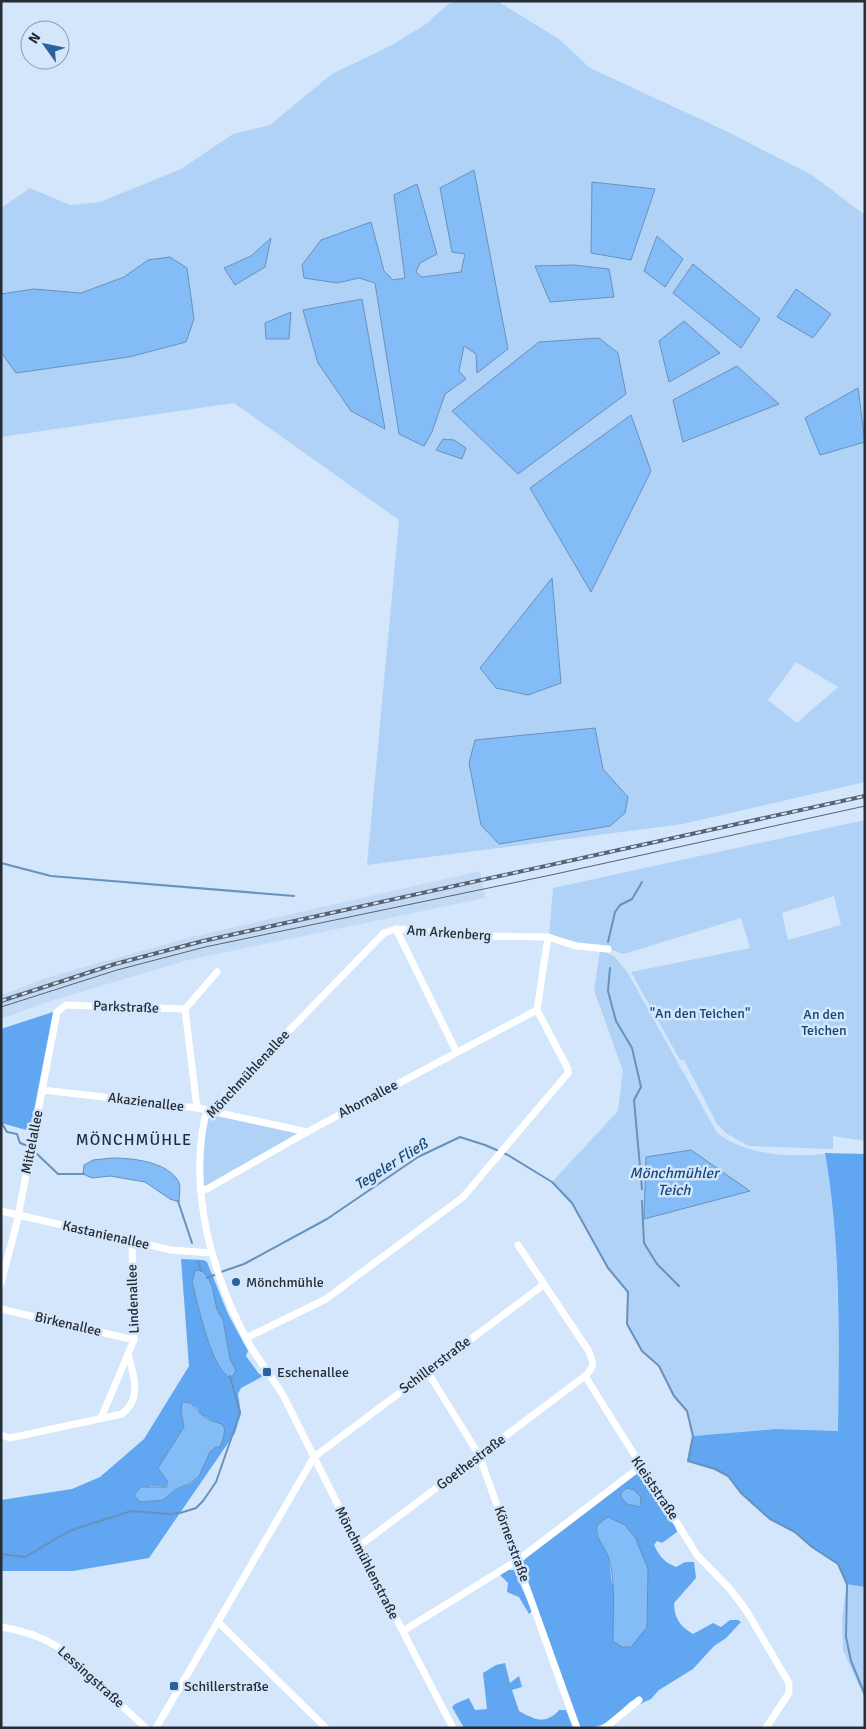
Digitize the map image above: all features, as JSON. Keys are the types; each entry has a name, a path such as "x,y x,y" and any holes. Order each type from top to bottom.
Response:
{"street":[{"name":"Am Arkenberg","path":"396,929 474,936 548,937 576,946 608,949"},
{"name":"Am Arkenberg","path":"396,929 456,1051"},
{"name":"Mönchmühlenallee","path":"283,1397 246,1338 220,1279 212,1253 200,1190 202,1133 205,1117 213,1111 384,933 396,929"},
{"path":"246,1338 326,1299 463,1197 568,1073 568,1069 537,1010 548,937"},
{"path":"197,1108 185,1009 217,972"},
{"name":"Parkstraße","path":"66,1005 185,1009"},
{"name":"Mittelallee","path":"1,1283 18,1214 57,1012 66,1005"},
{"name":"Ahornallee","path":"200,1190 207,1189 456,1051 537,1010"},
{"name":"Akazienallee","path":"42,1090 197,1108 307,1132"},
{"name":"Kastanienallee","path":"1,1211 171,1250 212,1253"},
{"name":"Lindenallee","path":"101,1418 134,1340 132,1242"},
{"path":"518,1245 594,1361 592,1370 585,1376"},
{"name":"Schillerstraße","path":"156,1728 314,1457 426,1370 543,1285"},
{"name":"Birkenallee","path":"1,1308 134,1340"},
{"name":"Lindenallee","path":"1,1435 10,1438 122,1414 129,1409 134,1399 133,1373 128,1354"},
{"name":"Körnerstraße","path":"426,1370 479,1456 577,1728"},
{"name":"Goethestraße","path":"358,1547 585,1376"},
{"name":"Kleiststraße","path":"585,1376 640,1467 697,1555 729,1588 746,1610 789,1683 789,1693 766,1728"},
{"name":"Mönchmühlenstraße","path":"283,1397 358,1547 453,1728"},
{"path":"403,1631 518,1560 640,1467"},
{"path":"218,1622 326,1728"},
{"name":"Lessingstraße","path":"1,1627 18,1629 42,1637 58,1647 146,1728"},
{"path":"605,1728 639,1700"}],"shaded area":[{"path":"480,871 485,898 188,960 50,1001 1,1019 1,995 49,977 191,937"},
{"path":"53,1012 30,1131 1,1123 1,1029"},
{"path":"825,1153 865,1154 865,1587 846,1584 838,1564 812,1547 795,1532 770,1519 741,1493 728,1476 715,1469 688,1461 693,1436 776,1429 838,1431 838,1292 834,1222"},
{"path":"181,1259 203,1260 207,1262 228,1314 248,1351 246,1356 259,1374 265,1375 241,1388 238,1394 241,1413 235,1433 149,1558 73,1571 1,1571 1,1500 72,1489 100,1477 144,1439 189,1366","holes":["208,1277 217,1310 223,1320 230,1359 192,1282","196,1407 201,1415 211,1420 216,1447 210,1451 199,1476 190,1484 176,1489 163,1500 140,1502 134,1494 151,1486 166,1487 184,1427 181,1411"]},
{"path":"643,1471 673,1520 677,1532 662,1543 657,1541 654,1545 658,1553 665,1561 676,1567 685,1562 694,1562 696,1578 674,1603 675,1613 679,1621 693,1634 713,1623 721,1627 730,1620 741,1622 726,1638 714,1646 693,1669 659,1690 651,1699 640,1704 631,1701 609,1721 589,1728 580,1728 520,1561 638,1472","holes":["596,1533 648,1569 646,1580 612,1584 609,1557"]},
{"path":"508,1570 514,1570 532,1611 529,1614 519,1597 507,1592 508,1583 500,1575"},
{"path":"505,1663 510,1683 519,1676 522,1687 512,1690 519,1711 540,1720 550,1718 559,1710 566,1710 573,1728 464,1728 452,1707 469,1698 475,1710 487,1709 483,1673 496,1665"}],"green space":[{"path":"455,1 497,1 559,39 590,68 726,131 812,175 865,215 865,438 857,388 820,455 865,442 865,782 683,824 367,865 399,520 234,403 1,437 1,352 16,373 129,357 186,342 148,260 124,277 81,293 34,289 1,294 1,208 30,188 70,205 100,202 181,169 233,134 270,125 332,74 392,45 426,24 448,4","holes":["394,195 420,263 416,271 422,277 461,272 465,253 508,349 477,372 476,354 464,345 459,372 466,379 445,394 432,432 399,434 375,283 359,278 371,223 384,271 393,280 405,278","271,239 235,285 224,268 251,256","574,265 609,269 613,297 536,266","796,662 838,687 797,723 768,700","594,728 603,769 475,740"]},
{"path":"865,820 865,1141 833,1136 833,1149 749,1146 727,1134 717,1124 684,1060 680,1060 631,972 750,948 741,918 624,954 602,947 549,936 553,888","holes":["834,896 841,925 788,940 782,913"]},
{"path":"600,950 614,956 628,973 717,1133 729,1141 755,1151 783,1155 825,1154 834,1223 836,1258 838,1431 776,1429 693,1436 687,1411 674,1396 659,1366 642,1351 627,1324 628,1292 608,1268 572,1203 552,1182 618,1111 623,1071 594,990","holes":["647,1157 750,1190 644,1219"]},
{"path":"213,1112 306,1132 200,1189 206,1118"},
{"path":"847,1584 865,1587 865,1699 843,1650 842,1618"}],"water":[{"path":"474,170 508,349 477,373 476,354 464,346 459,371 466,379 445,394 432,432 424,446 399,434 375,283 359,278 337,283 304,278 302,265 321,240 371,222 384,271 393,280 405,278 394,195 417,184 437,254 420,263 416,272 422,277 461,272 465,254 452,252 440,188"},
{"path":"592,182 655,189 631,260 591,253"},
{"path":"657,236 683,259 665,287 644,271"},
{"path":"271,238 265,267 235,285 224,268 251,256"},
{"path":"170,257 187,268 194,319 186,342 129,357 16,373 1,352 1,294 34,289 81,293 124,277 148,260"},
{"path":"693,264 760,319 741,348 673,293"},
{"path":"574,265 609,269 614,297 550,302 535,266"},
{"path":"796,289 831,314 813,338 777,317"},
{"path":"362,299 385,429 351,411 318,363 303,310"},
{"path":"291,312 289,339 266,339 265,323"},
{"path":"684,321 720,353 669,382 659,341"},
{"path":"599,338 618,353 626,394 518,474 452,411 539,342"},
{"path":"737,366 779,404 683,442 673,400"},
{"path":"858,388 865,442 820,455 805,418"},
{"path":"631,415 651,471 591,592 530,488"},
{"path":"443,439 454,440 466,448 462,459 436,450"},
{"path":"552,578 561,683 528,695 496,688 480,668"},
{"path":"595,728 603,769 628,797 625,813 610,826 499,844 481,825 469,763 475,740"},
{"name":"Mönchmühler Teich","path":"691,1150 750,1191 644,1219 646,1157"},
{"path":"112,1158 137,1160 156,1164 164,1168 179,1181 179,1202 170,1199 145,1182 110,1176 92,1178 83,1174 84,1165 93,1160"},
{"path":"201,1270 208,1277 212,1286 217,1310 223,1320 230,1359 236,1371 231,1378 224,1373 217,1363 206,1335 192,1282 195,1271"},
{"path":"182,1402 191,1403 207,1419 223,1426 223,1437 220,1447 216,1447 210,1452 199,1476 189,1484 176,1489 163,1500 140,1502 134,1495 141,1487 167,1487 168,1482 158,1468 184,1427 181,1411"},
{"path":"627,1488 634,1490 641,1497 640,1507 627,1504 621,1497 621,1493"},
{"path":"608,1517 625,1525 636,1539 648,1569 647,1627 631,1647 622,1647 613,1641 614,1598 611,1564 598,1537 597,1530 597,1525"}],"waterway":[{"path":"1,863 51,876 294,896"},
{"path":"608,942 615,912 620,905 632,899 642,882"},
{"path":"610,968 608,991 616,1021 632,1048 641,1087 634,1100 642,1189"},
{"path":"1,1122 7,1132 17,1134 20,1143 28,1146"},
{"name":"Tegeler Fließ","path":"221,1272 244,1264 327,1219 418,1157 460,1137 508,1155 552,1182 572,1203 608,1268 628,1292 627,1324 642,1351 659,1366 674,1396 687,1411 693,1436 688,1461 715,1469 728,1476 741,1493 770,1519 795,1532 812,1547 838,1564 847,1584 846,1637 851,1661 865,1695"},
{"path":"35,1152 58,1174 84,1174"},
{"path":"178,1201 192,1243"},
{"path":"642,1201 644,1243 657,1264 679,1286"},
{"path":"198,1261 201,1271"},
{"name":"Tegeler Fließ","path":"207,1278 217,1274"},
{"name":"Tegeler Fließ","path":"1,1554 25,1557 69,1531 131,1511 168,1514 180,1513 196,1508 216,1482 240,1413 230,1376"}],"tram line":[{"path":"1,1007 117,970 205,947 551,875 865,806"}],"railway":[{"path":"1,1001 115,964 203,941 865,796"}],"place":[{"name":"Mönchmühle","path":"236,1282"},
{"name":"Eschenallee","path":"267,1372"},
{"name":"Schillerstraße","path":"174,1686"}],"district":[{"name":"MÖNCHMÜHLE","path":"134,1140"}],"park label":[{"name":"\"An den Teichen\"","path":"700,1013"},
{"name":"An den Teichen","path":"824,1022"}]}
